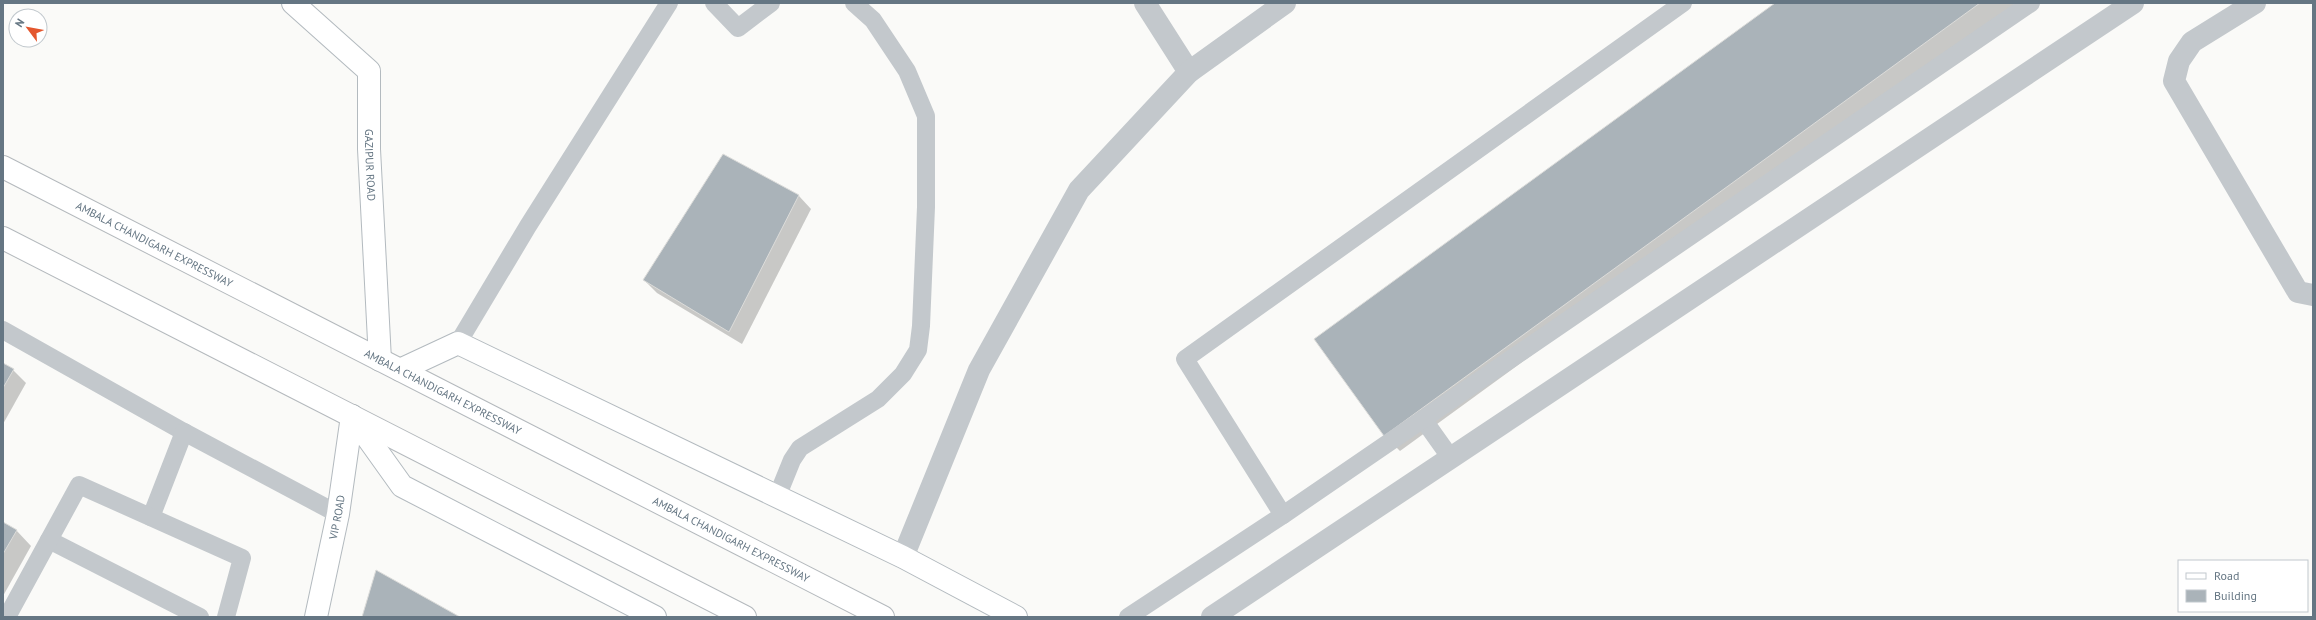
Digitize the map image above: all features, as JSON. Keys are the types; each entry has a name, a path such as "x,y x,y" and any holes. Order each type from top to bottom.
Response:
{"main road":[{"name":"GAZIPUR ROAD","path":"302,6 369,71 369,149 380,360"},
{"name":"AMBALA CHANDIGARH EXPRESSWAY","path":"3,167 883,617"},
{"path":"5,240 745,617"},
{"path":"400,370 458,343 777,498 903,557 1016,617"},
{"path":"352,416 402,486 655,617"},
{"name":"VIP ROAD","path":"316,617 338,514 352,416"}],"street":[{"path":"1145,3 1189,72"},
{"path":"903,557 979,370 1079,190 1189,72 1285,3"},
{"path":"1212,617 2132,3"},
{"path":"2255,3 2192,42 2179,60 2174,81 2298,292 2313,295"}],"lane":[{"path":"458,343 532,219 669,3"},
{"path":"714,3 738,28 772,3"},
{"path":"777,498 792,460 800,448 878,399 903,374 918,350 921,326 926,207 926,116 907,71 873,20 854,3"},
{"path":"1283,515 1185,359 1683,3"},
{"path":"1128,617 1283,515 2031,3"},
{"path":"3,330 184,432 338,514"},
{"path":"1423,419 1450,457"},
{"path":"151,517 184,432"},
{"path":"7,617 79,485 242,558 226,617"},
{"path":"50,540 200,617"}],"building":[{"path":"1775,3 1980,3 1384,436 1314,339"},
{"path":"723,154 799,195 729,332 643,280"},
{"path":"3,363 14,369 3,388"},
{"path":"3,522 17,530 3,554"},
{"path":"376,570 460,617 362,617"}]}
